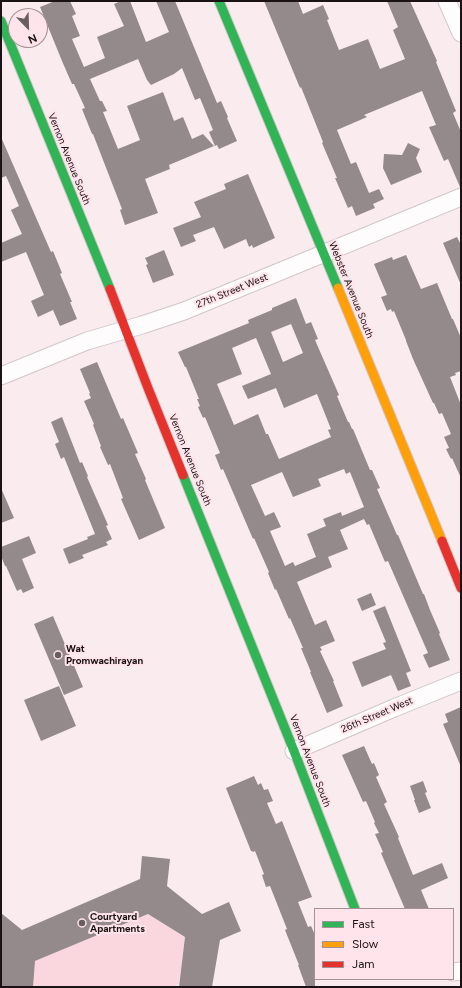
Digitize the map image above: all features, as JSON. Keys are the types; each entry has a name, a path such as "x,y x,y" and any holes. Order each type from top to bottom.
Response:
{"street":[{"name":"Webster Avenue South","path":"219,1 461,588"},
{"path":"447,1 461,33"},
{"name":"Vernon Avenue South","path":"1,21 294,751 355,908"},
{"name":"27th Street West","path":"1,376 87,341 184,311 461,197"},
{"name":"26th Street West","path":"294,751 461,681"}],"shaded area":[{"path":"148,914 185,937 179,984 172,987 33,987 35,961"}],"building":[{"path":"55,1 70,1 76,14 72,16 80,36 72,39 84,67 105,58 97,37 124,26 114,4 121,1 130,1 146,42 169,32 156,1 175,1 217,103 221,101 237,141 219,149 217,145 215,146 209,132 213,130 200,98 195,100 182,68 174,74 151,85 147,80 138,59 90,79 100,101 102,101 107,111 103,112 118,149 140,140 127,106 163,92 174,121 183,117 192,139 203,134 214,146 169,165 170,169 145,179 158,213 125,225 120,210 122,209 82,109 85,108 74,84 72,84 48,27 48,8 40,7"},
{"path":"264,1 298,1 303,14 323,5 329,19 327,20 339,50 368,39 380,69 405,59 393,30 398,27 387,1 410,1 437,61 436,62 456,111 453,113 461,132 461,187 448,159 444,161 429,127 436,125 422,91 364,115 367,117 337,130 351,164 356,162 369,193 379,189 384,199 373,204 375,208 356,216 352,206 348,208 335,178 337,178 301,87 300,88"},
{"path":"1,137 51,252 53,251 62,273 60,274 72,302 70,302 77,319 60,326 53,310 38,317 31,301 44,295 26,252 1,262 1,243 22,234 11,210 19,206 6,176 1,178"},
{"path":"408,143 420,149 416,158 422,172 391,185 383,168 384,154 402,155"},
{"path":"248,174 275,238 253,248 252,245 249,247 246,239 224,249 214,227 193,235 196,241 181,247 173,228 201,217 194,202 226,189 224,184"},
{"path":"457,237 461,245 461,285 443,243"},
{"path":"164,250 174,275 153,283 145,258"},
{"path":"406,255 421,289 437,283 461,338 461,371 450,377 461,405 461,478 446,449 449,448 444,437 451,434 442,413 439,414 433,403 413,359 394,311 392,312 391,309 387,311 381,297 387,295 374,264 392,257 393,260"},
{"path":"296,298 306,324 311,322 318,339 315,340 339,395 337,396 370,470 372,470 380,488 377,489 424,594 450,660 429,668 423,655 428,653 388,561 385,562 369,524 367,525 364,519 340,530 348,549 328,557 332,567 297,582 315,625 326,620 335,641 320,647 322,650 320,651 334,681 343,706 327,713 301,648 303,648 290,618 289,619 276,589 275,590 268,573 269,572 223,469 221,470 215,455 220,453 205,417 203,418 198,407 200,406 197,399 199,399 178,352 249,323 248,320 272,310 272,308","holes":["291,324 303,353 283,362 271,332","256,338 271,374 242,386 248,399 276,388 284,408 317,394 331,429 328,430 331,437 279,459 268,434 266,434 258,414 234,425 217,384 242,374 232,348","344,469 346,474 350,472 364,507 342,516 341,512 323,519 326,526 307,534 316,557 295,566 293,562 285,566 270,531 281,527 274,512 265,516 251,485 282,472 293,497 321,486 318,479"]},
{"path":"97,362 121,419 123,418 138,453 135,454 165,528 139,540 121,499 123,498 110,464 108,465 100,447 101,446 93,425 94,424 84,401 91,398 80,369"},
{"path":"62,417 80,463 82,462 88,476 87,477 108,525 106,526 112,539 106,542 108,545 82,555 84,558 69,564 63,549 88,539 87,537 95,534 64,457 61,459 55,444 59,442 51,422"},
{"path":"1,488 14,518 1,523"},
{"path":"29,536 36,553 22,559 34,588 23,593 21,589 17,591 5,566 1,556 1,547"},
{"path":"371,593 376,605 362,611 357,599"},
{"path":"385,606 411,671 406,673 411,686 398,691 391,675 362,687 352,662 386,649 383,643 386,642 373,611"},
{"path":"53,616 83,687 64,695 34,624"},
{"path":"59,686 76,726 41,741 24,700"},
{"path":"461,707 461,767 443,724 448,722 445,714"},
{"path":"364,746 379,775 376,777 387,802 384,804 399,837 398,838 413,875 442,863 448,878 421,890 429,908 405,908 381,853 383,852 375,834 379,833 374,823 375,822 366,801 363,802 342,755"},
{"path":"254,776 258,785 261,783 264,790 268,789 273,801 267,803 276,824 282,821 312,897 298,902 308,927 311,926 314,933 315,987 306,987 285,930 287,929 270,886 266,887 262,875 264,874 255,851 251,851 226,788"},
{"path":"423,781 427,792 425,793 431,808 419,813 410,786"},
{"name":"Courtyard Apartments","path":"142,856 170,859 167,886 202,914 229,902 241,931 220,940 212,987 179,987 185,937 148,914 35,961 33,987 1,987 1,913 22,930 140,879"}],"traffic: fast":[{"path":"219,1 338,288"},
{"path":"1,21 110,289"},
{"path":"183,475 294,751 355,908"}],"traffic: slow":[{"path":"338,288 442,541"}],"traffic: jam":[{"path":"110,289 183,475"},
{"path":"442,541 461,588"}],"place":[{"name":"Wat Promwachirayan","path":"58,655"},
{"name":"Courtyard Apartments","path":"82,923"}]}
